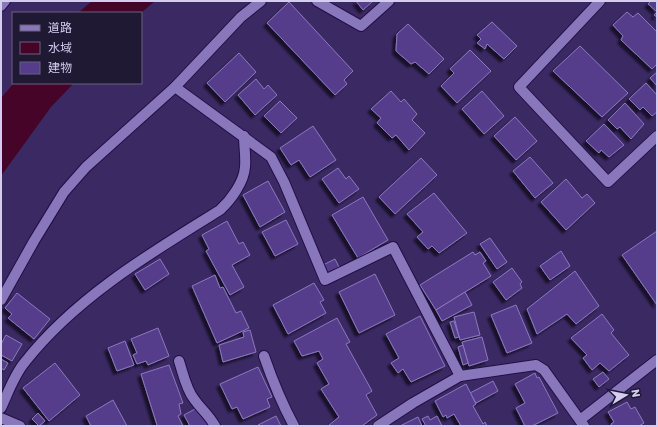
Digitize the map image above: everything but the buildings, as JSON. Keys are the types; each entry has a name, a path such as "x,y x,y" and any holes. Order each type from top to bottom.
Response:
{"street":[{"path":"1,6 6,1"},
{"path":"1,300 34,241 64,192 86,166 175,87 241,16 261,1"},
{"path":"317,1 361,26 389,1"},
{"path":"600,1 519,87 608,182 657,136"},
{"path":"175,87 244,136 271,158 284,182 325,280 393,247 460,376"},
{"path":"1,408 24,363 42,342 75,310 121,274 230,202 238,189 245,169 244,136"},
{"path":"264,356 275,389 294,426"},
{"path":"378,426 413,403 460,376 536,365 544,370 582,423 657,360"},
{"path":"179,361 188,388 194,399 201,406 215,426"},
{"path":"1,418 20,426"}],"water":[{"path":"92,1 155,1 142,12 79,12"},
{"path":"13,84 73,84 51,107 1,176 1,98"}]}
